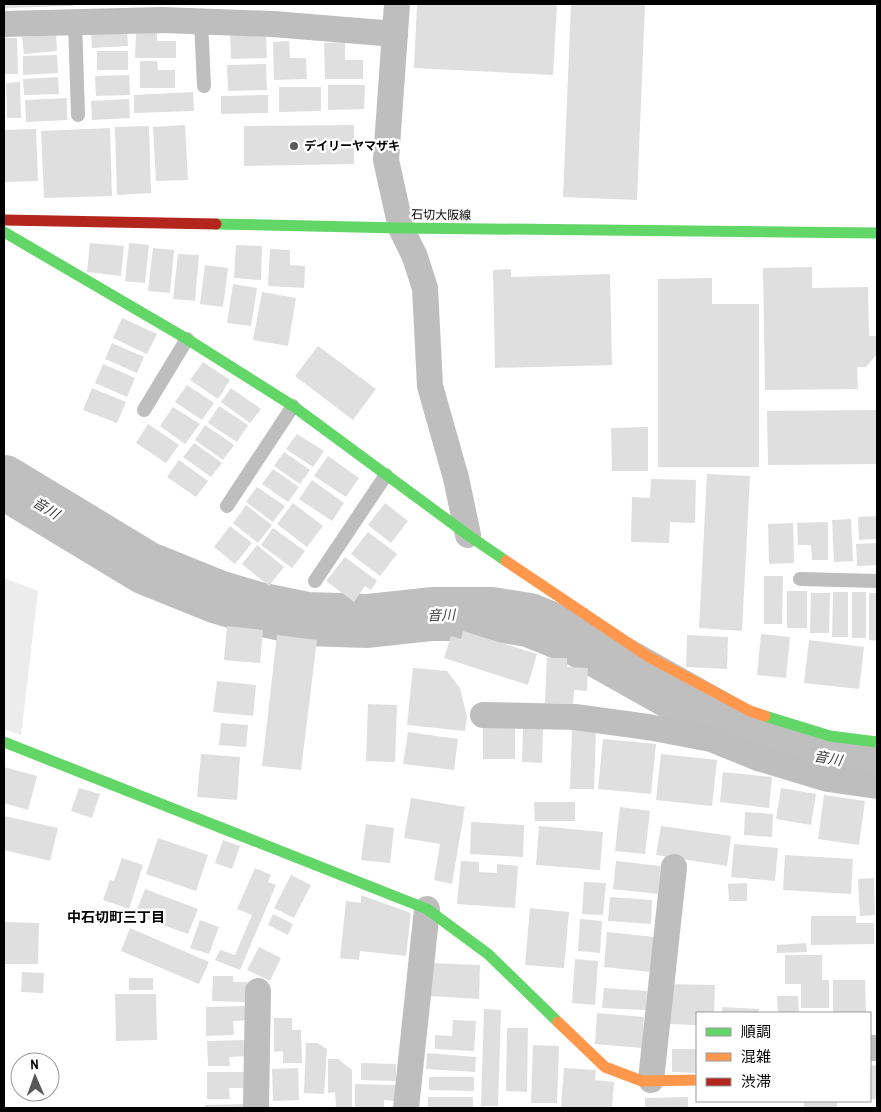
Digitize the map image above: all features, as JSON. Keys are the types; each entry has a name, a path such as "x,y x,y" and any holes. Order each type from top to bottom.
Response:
{"street":[{"path":"397,4 386,160 401,228 415,257 424,288 430,386 456,478 468,535"},
{"path":"4,24 162,20 273,24 395,34"},
{"name":"石切大阪線","path":"4,220 401,228 877,233"},
{"path":"4,232 187,339 294,406 468,535 649,657 750,711 830,736 877,742"},
{"path":"482,715 575,717 648,727 711,739 758,758 828,779 877,786"},
{"path":"4,742 427,908 488,954 604,1067 642,1081 696,1080"},
{"path":"651,1080 674,866"},
{"path":"406,1108 427,908"},
{"path":"256,1108 258,991"}],"lane":[{"path":"201,21 204,86"},
{"path":"75,22 78,115"},
{"path":"144,410 187,339"},
{"path":"227,506 294,406"},
{"path":"315,581 386,475"},
{"path":"800,579 877,581"}],"shaded area":[{"path":"4,578 38,591 21,735 4,729"}],"building":[{"path":"4,4 74,4 74,6 4,8"},
{"path":"417,4 557,4 553,75 414,68"},
{"path":"571,4 645,4 637,200 563,197"},
{"path":"127,29 128,46 92,48 91,30"},
{"path":"136,32 157,32 157,41 176,41 176,58 135,58"},
{"path":"230,34 266,34 267,58 231,59"},
{"path":"56,35 57,51 24,54 22,37"},
{"path":"4,38 17,38 18,74 4,74"},
{"path":"289,41 290,58 306,58 307,79 274,80 273,42"},
{"path":"345,42 345,60 363,60 363,79 325,79 324,43"},
{"path":"97,51 128,51 128,70 97,70"},
{"path":"57,55 58,73 23,75 23,56"},
{"path":"140,61 157,61 158,70 175,70 175,88 140,88"},
{"path":"266,64 267,90 228,91 227,65"},
{"path":"129,75 130,95 96,96 95,76"},
{"path":"58,77 59,94 24,95 23,79"},
{"path":"20,82 21,118 7,118 6,83"},
{"path":"328,85 365,85 364,109 328,110"},
{"path":"279,87 321,87 321,111 279,112"},
{"path":"193,92 194,111 134,113 134,95"},
{"path":"268,95 268,113 221,114 221,96"},
{"path":"67,98 67,120 26,122 25,100"},
{"path":"129,99 130,118 92,120 91,101"},
{"path":"185,125 188,180 156,181 153,127"},
{"path":"354,125 354,164 244,166 244,126"},
{"path":"149,126 151,193 117,195 115,127"},
{"path":"110,128 112,196 44,198 41,131"},
{"path":"36,129 38,181 4,182 4,130"},
{"path":"90,243 124,246 121,276 87,272"},
{"path":"129,243 149,245 145,283 125,281"},
{"path":"236,245 262,246 261,280 234,278"},
{"path":"153,248 174,250 170,293 148,291"},
{"path":"270,249 290,250 290,265 305,266 304,288 268,286"},
{"path":"178,254 199,255 195,301 173,299"},
{"path":"205,265 228,268 223,307 200,304"},
{"path":"812,267 812,288 868,287 869,336 876,336 876,355 866,367 857,367 858,389 765,390 763,268"},
{"path":"511,269 511,277 610,274 612,365 495,368 493,270"},
{"path":"712,278 712,304 759,304 759,467 658,467 658,279"},
{"path":"233,284 257,288 251,326 227,323"},
{"path":"262,292 296,298 288,346 253,340"},
{"path":"122,318 157,334 147,354 113,338"},
{"path":"112,343 144,357 137,373 105,359"},
{"path":"318,346 376,389 353,420 295,376"},
{"path":"203,362 230,380 218,399 190,380"},
{"path":"103,364 135,378 127,397 95,383"},
{"path":"187,385 214,403 202,420 175,402"},
{"path":"92,388 126,402 117,423 83,410"},
{"path":"231,388 261,409 250,423 221,402"},
{"path":"219,406 248,425 237,442 208,423"},
{"path":"173,407 200,424 185,444 160,426"},
{"path":"877,410 877,464 768,465 767,411"},
{"path":"148,424 179,445 166,463 136,443"},
{"path":"205,425 234,445 223,460 195,440"},
{"path":"648,427 648,471 612,471 611,428"},
{"path":"297,434 324,451 313,467 286,449"},
{"path":"194,443 222,463 211,477 183,457"},
{"path":"284,452 310,470 300,484 274,466"},
{"path":"328,456 359,478 346,497 314,476"},
{"path":"179,460 208,481 196,497 167,477"},
{"path":"273,469 299,487 288,502 262,484"},
{"path":"707,474 750,476 742,631 699,628"},
{"path":"651,479 696,480 695,523 670,522 669,543 631,542 632,497 650,498"},
{"path":"312,480 344,503 332,521 299,499"},
{"path":"257,487 285,506 273,522 246,502"},
{"path":"293,503 323,526 307,547 277,524"},
{"path":"385,503 408,521 391,543 368,525"},
{"path":"246,505 272,525 258,543 233,523"},
{"path":"877,516 877,539 859,540 858,517"},
{"path":"851,519 853,561 834,562 832,520"},
{"path":"828,522 828,560 812,560 811,545 798,545 797,523"},
{"path":"793,523 794,563 769,564 768,524"},
{"path":"230,526 252,543 235,564 214,547"},
{"path":"273,528 305,551 292,568 261,545"},
{"path":"368,532 397,554 380,576 351,554"},
{"path":"877,543 877,565 857,566 856,544"},
{"path":"257,545 284,567 269,586 242,564"},
{"path":"345,557 377,581 371,590 365,586 354,602 326,581"},
{"path":"764,576 783,576 782,624 764,624"},
{"path":"787,591 807,591 807,628 787,628"},
{"path":"833,592 848,592 848,637 832,637"},
{"path":"852,592 866,592 866,638 852,638"},
{"path":"811,593 830,593 829,633 810,633"},
{"path":"869,593 877,593 877,641 869,640"},
{"path":"227,626 263,630 260,663 224,660"},
{"path":"463,631 537,654 528,685 444,658 451,636 461,639"},
{"path":"761,634 790,637 786,678 757,675"},
{"path":"277,635 317,640 301,770 262,766"},
{"path":"687,635 728,637 727,669 686,667"},
{"path":"809,640 864,647 859,689 804,683"},
{"path":"547,658 567,658 567,667 588,668 587,691 574,690 573,704 545,703"},
{"path":"413,668 447,671 460,688 467,717 465,731 407,725"},
{"path":"217,681 256,685 253,716 213,712"},
{"path":"368,704 397,705 395,762 366,761"},
{"path":"221,723 248,725 246,747 219,745"},
{"path":"483,727 515,728 515,759 483,759"},
{"path":"523,728 543,728 542,763 522,762"},
{"path":"572,729 596,730 594,789 570,789"},
{"path":"408,732 458,739 454,770 403,764"},
{"path":"603,739 656,744 651,794 598,789"},
{"path":"201,754 240,757 237,800 197,797"},
{"path":"661,754 717,760 712,806 656,800"},
{"path":"4,767 37,776 28,810 4,803"},
{"path":"723,772 772,777 769,808 720,802"},
{"path":"79,788 100,794 92,818 71,811"},
{"path":"781,788 816,794 811,825 776,819"},
{"path":"824,795 865,801 859,845 818,839"},
{"path":"411,798 465,807 452,884 434,880 440,844 404,838"},
{"path":"534,802 575,802 575,821 535,821"},
{"path":"620,807 650,811 645,854 615,851"},
{"path":"745,812 773,814 772,837 744,835"},
{"path":"4,816 58,828 50,861 4,850"},
{"path":"471,822 524,825 523,857 470,854"},
{"path":"366,824 394,828 390,863 361,860"},
{"path":"539,826 603,832 600,870 536,865"},
{"path":"661,826 731,836 727,866 656,855"},
{"path":"158,838 208,855 196,891 146,874"},
{"path":"223,840 240,846 232,869 215,863"},
{"path":"734,844 778,848 775,881 731,877"},
{"path":"785,855 853,859 851,894 783,890"},
{"path":"122,858 143,865 129,909 103,900 110,880 114,881"},
{"path":"461,861 479,862 479,872 497,873 497,864 518,866 515,908 457,904"},
{"path":"616,861 661,866 658,894 613,889"},
{"path":"255,868 271,875 268,882 276,885 240,970 215,960 220,950 235,955 252,915 237,909"},
{"path":"291,875 311,885 294,918 274,908"},
{"path":"874,878 875,915 860,916 858,879"},
{"path":"584,882 606,883 603,915 582,914"},
{"path":"747,883 747,901 729,901 728,884"},
{"path":"145,889 198,909 188,934 135,915"},
{"path":"361,895 411,913 406,956 360,951 359,960 340,958 346,901 361,903"},
{"path":"610,897 652,900 651,924 608,921"},
{"path":"530,908 569,912 564,968 525,965"},
{"path":"273,914 293,924 288,935 268,925"},
{"path":"811,916 856,916 856,923 874,923 874,944 811,945"},
{"path":"580,919 602,921 600,953 578,951"},
{"path":"200,920 219,927 209,954 190,948"},
{"path":"4,922 39,923 38,964 4,964"},
{"path":"130,928 209,962 199,984 121,951"},
{"path":"607,932 655,937 651,972 604,967"},
{"path":"806,943 807,952 777,953 777,945"},
{"path":"259,947 281,958 270,981 247,970"},
{"path":"785,955 822,955 822,980 829,980 829,1008 801,1008 801,984 785,984"},
{"path":"575,959 598,961 595,1005 572,1003"},
{"path":"432,963 480,965 479,999 430,996"},
{"path":"22,972 44,973 43,993 21,992"},
{"path":"213,976 233,976 233,982 247,982 246,1002 212,1001"},
{"path":"129,978 153,978 153,990 129,990"},
{"path":"833,980 865,980 866,1012 833,1012"},
{"path":"667,984 715,985 714,1012 696,1012 696,1025 667,1024"},
{"path":"604,988 647,991 646,1010 602,1008"},
{"path":"115,994 156,994 157,1040 116,1041"},
{"path":"777,996 798,996 799,1012 778,1012"},
{"path":"249,1006 250,1020 233,1021 234,1035 206,1036 206,1007"},
{"path":"722,1007 759,1009 759,1012 722,1012"},
{"path":"484,1009 501,1010 498,1106 481,1106"},
{"path":"597,1013 644,1017 642,1048 595,1044"},
{"path":"274,1018 292,1018 292,1030 301,1030 302,1063 283,1063 283,1051 274,1052"},
{"path":"453,1020 476,1021 474,1051 435,1049 435,1035 452,1036"},
{"path":"507,1028 528,1028 527,1092 506,1091"},
{"path":"247,1040 248,1056 229,1057 230,1066 208,1066 207,1041"},
{"path":"306,1043 317,1043 327,1049 324,1094 304,1093"},
{"path":"533,1045 559,1046 557,1103 531,1103"},
{"path":"672,1049 696,1049 696,1073 672,1072"},
{"path":"427,1053 476,1057 475,1072 426,1069"},
{"path":"328,1059 338,1059 352,1070 352,1108 336,1108 335,1092 328,1093"},
{"path":"361,1063 396,1064 396,1081 361,1080"},
{"path":"877,1065 877,1099 871,1099 871,1066"},
{"path":"298,1068 299,1100 273,1101 272,1069"},
{"path":"564,1068 596,1070 595,1080 614,1082 612,1108 561,1108"},
{"path":"207,1072 245,1072 245,1088 229,1088 230,1099 207,1099"},
{"path":"429,1077 474,1077 474,1091 429,1090"},
{"path":"355,1084 396,1085 396,1101 384,1100 384,1108 355,1108"},
{"path":"428,1097 473,1097 473,1108 428,1108"},
{"path":"688,1097 688,1108 645,1108 645,1098"},
{"path":"804,1102 837,1102 837,1108 804,1108"},
{"path":"243,1104 243,1108 205,1108 205,1105"}],"waterway":[{"name":"音川","path":"4,482 146,568 218,597 258,609 307,619 367,621 432,614 491,614 529,620 579,640 741,731 804,754 877,767"}],"traffic: fast":[{"path":"216,224 877,233"},
{"path":"4,232 187,339 293,406 506,561"},
{"path":"765,716 830,736 877,742"},
{"path":"4,742 427,909 488,954 558,1022"}],"traffic: slow":[{"path":"506,561 649,657 750,711 765,716"},
{"path":"558,1022 605,1067 642,1081 696,1080"}],"traffic: jam":[{"path":"4,220 216,224"}],"place":[{"name":"デイリーヤマザキ","path":"294,146"}],"district":[{"name":"中石切町三丁目","path":"116,917"}]}
